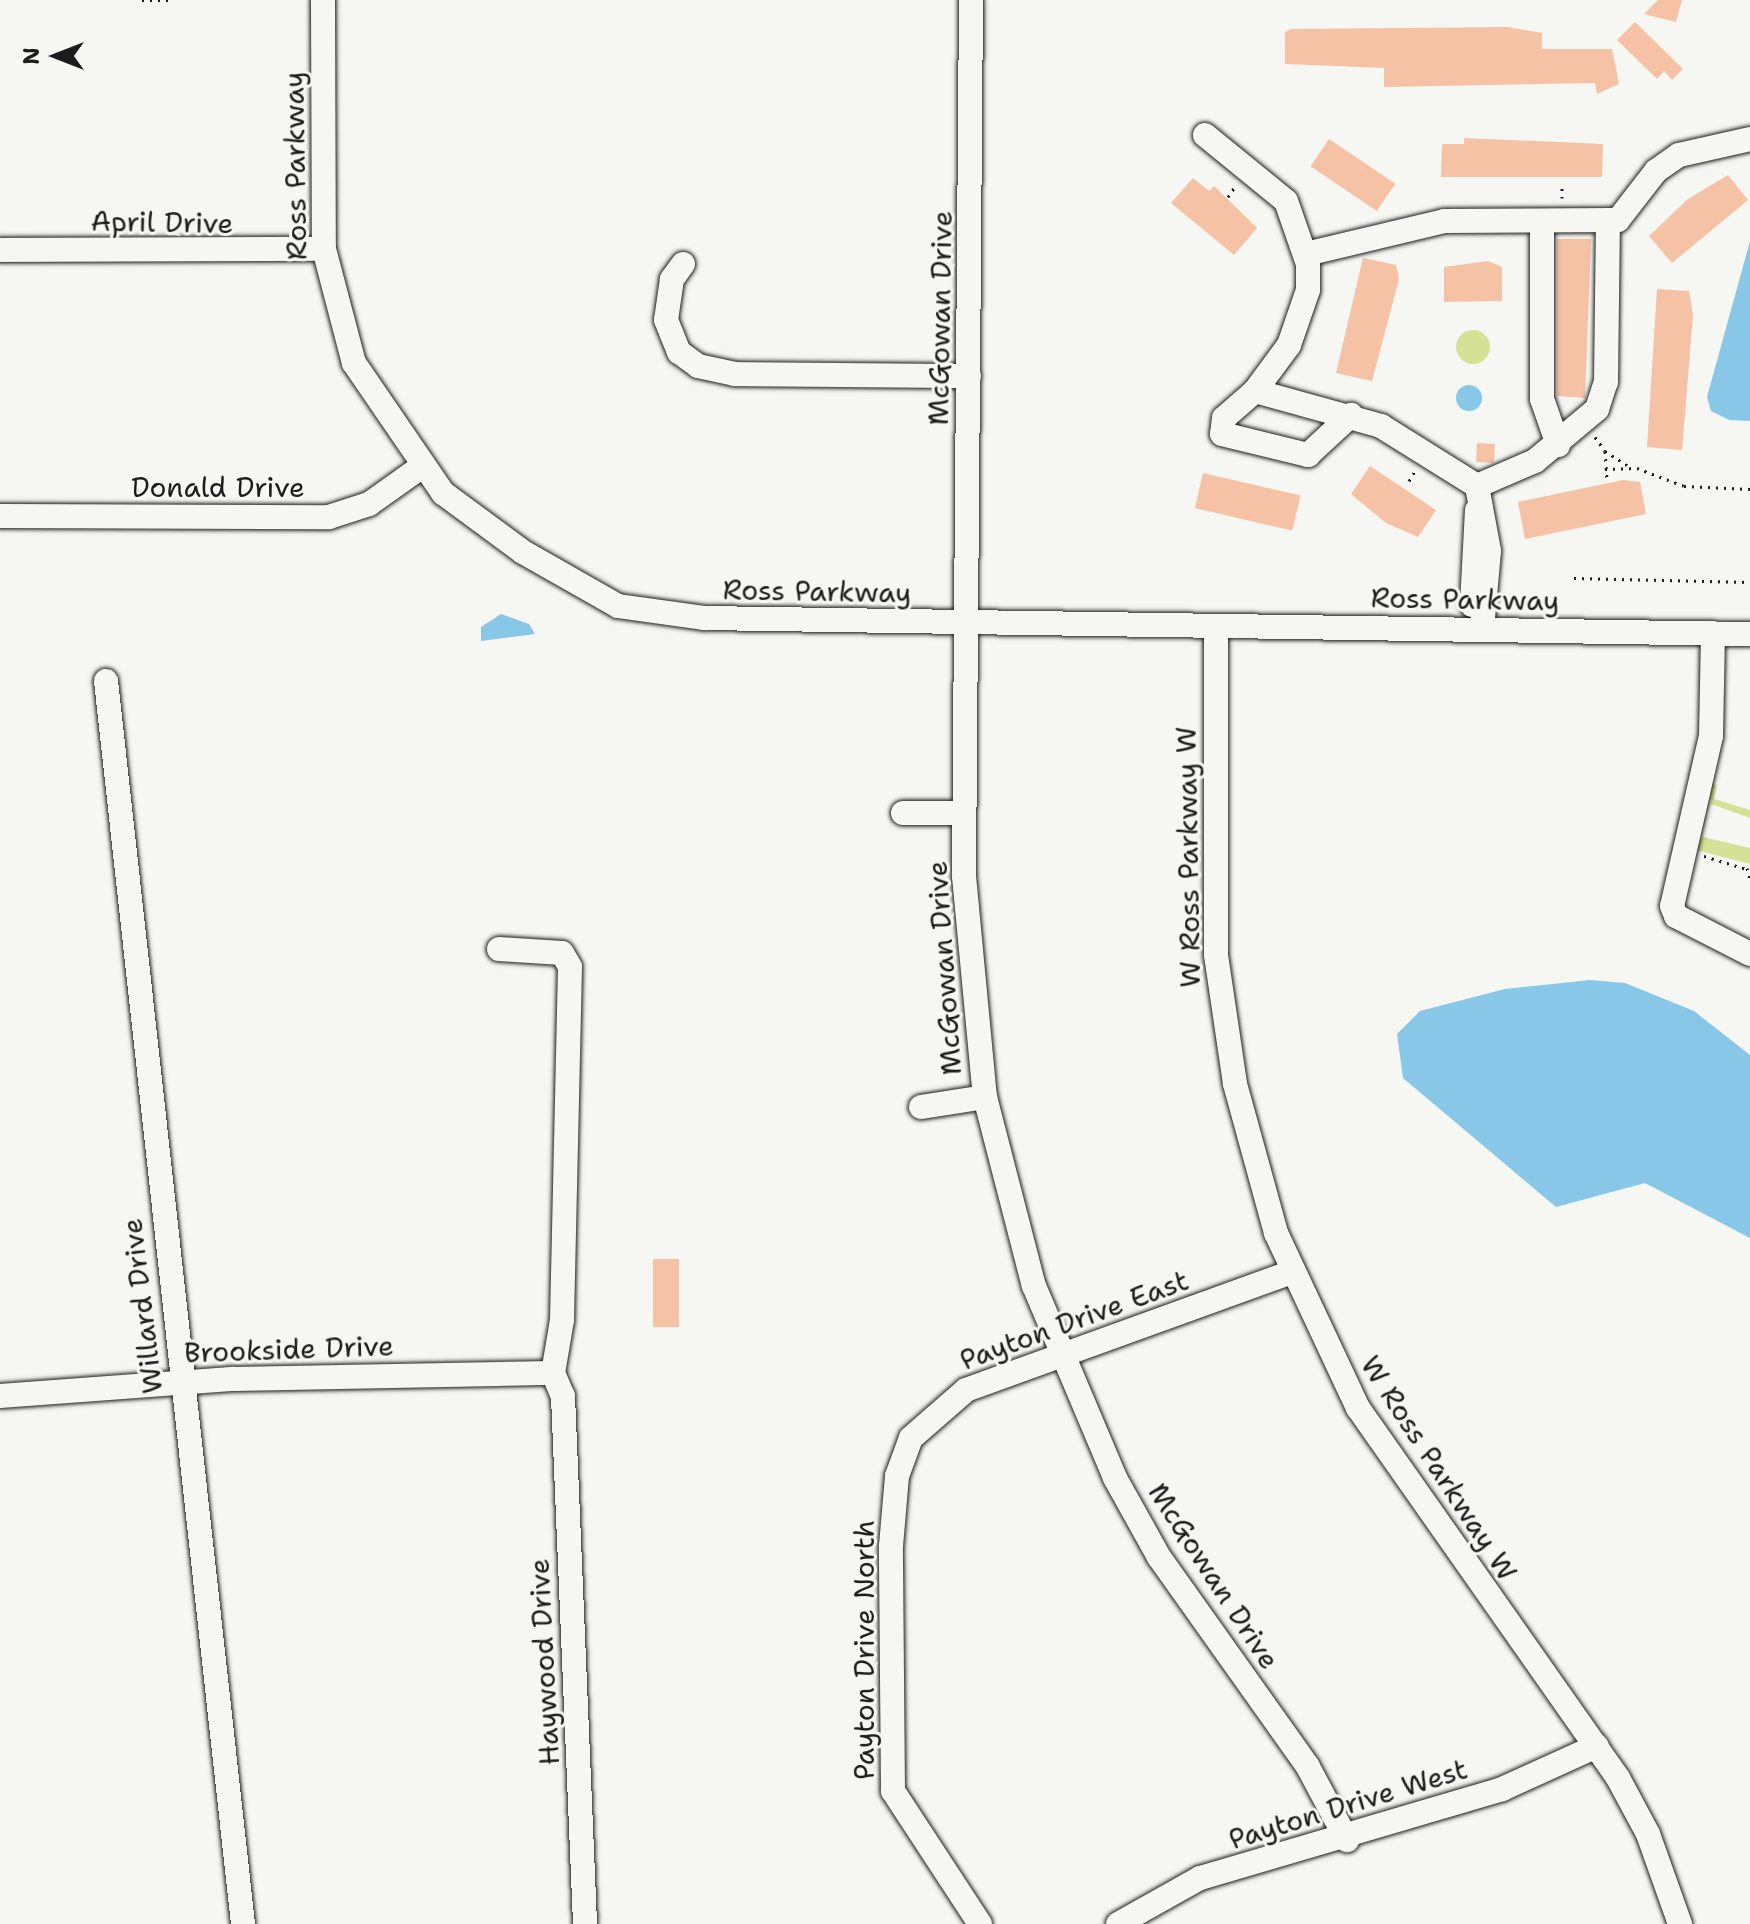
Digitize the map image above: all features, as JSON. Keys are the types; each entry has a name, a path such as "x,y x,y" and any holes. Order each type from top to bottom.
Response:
{"street":[{"name":"Ross Parkway","path":"323,0 324,249 354,363 421,467 443,493 513,545 638,612 1216,627 1750,634"},
{"name":"McGowan Drive","path":"971,0 964,813 968,965 985,1097 1020,1241 1062,1355 1159,1557 1308,1767 1347,1840"},
{"path":"1205,135 1286,201 1306,254 1302,313 1255,391 1224,418 1226,438 1308,455 1351,415"},
{"path":"1478,493 1558,445 1584,425 1606,382 1613,220 1656,171 1679,155 1750,139"},
{"path":"1306,254 1444,221 1613,220"},
{"path":"1542,221 1542,399 1558,445"},
{"name":"April Drive","path":"0,250 324,249"},
{"path":"683,264 672,279 666,320 676,348 698,366 735,374 969,376"},
{"path":"1255,391 1351,415 1478,493 1489,551 1479,629"},
{"name":"Donald Drive","path":"0,516 329,517 369,504 421,467"},
{"name":"W Ross Parkway W","path":"1216,627 1213,847 1220,993 1249,1142 1292,1272 1382,1446 1597,1746 1648,1834 1680,1924"},
{"path":"1713,633 1711,736 1671,895 1676,916 1750,954"},
{"name":"Willard Drive","path":"106,681 181,1384 243,1924"},
{"path":"903,813 964,813"},
{"path":"499,949 562,953 570,967 563,1305 553,1373"},
{"path":"921,1107 985,1097"},
{"name":"Payton Drive East","path":"894,1504 905,1450 937,1408 1062,1355 1292,1272"},
{"name":"Brookside Drive","path":"0,1396 181,1384 553,1373"},
{"name":"Haywood Drive","path":"553,1373 563,1396 585,1924"},
{"name":"Payton Drive North","path":"894,1504 893,1791 973,1921"},
{"name":"Payton Drive West","path":"1118,1924 1200,1878 1347,1840 1545,1773 1597,1746"}],"path":[{"path":"142,0 171,0"},
{"path":"1584,425 1605,451 1630,467 1676,485 1750,489"},
{"path":"1605,451 1607,480"},
{"path":"1605,469 1630,467"},
{"path":"1574,578 1750,582"},
{"path":"1680,853 1748,869 1750,880"}],"green space":[{"path":"1473,330 1485,335 1490,347 1485,359 1473,364 1461,359 1456,347 1461,335"},
{"path":"1710,782 1717,786 1714,799 1750,810 1750,818 1711,804"},
{"path":"1703,837 1750,848 1750,864 1692,849"}],"water":[{"path":"1750,241 1750,421 1729,420 1711,411 1707,397"},
{"path":"1469,385 1478,389 1482,398 1478,407 1469,411 1460,407 1456,398 1460,389"},
{"path":"501,614 529,624 535,634 481,641 481,627"},
{"path":"1590,980 1625,983 1694,1011 1750,1055 1750,1238 1645,1183 1556,1207 1403,1078 1397,1034 1420,1011 1505,989"}],"building":[{"path":"1658,0 1682,0 1676,22 1644,14"},
{"path":"1635,22 1683,69 1672,80 1664,71 1657,79 1617,40"},
{"path":"1508,27 1542,33 1542,49 1612,49 1619,84 1597,94 1595,83 1384,87 1384,68 1285,64 1285,32 1291,29"},
{"path":"1464,138 1603,144 1602,177 1441,177 1442,144 1464,144"},
{"path":"1329,139 1395,184 1377,211 1311,166"},
{"path":"1728,175 1748,200 1672,263 1649,236 1688,199"},
{"path":"1193,178 1209,191 1214,186 1257,228 1234,255 1171,203"},
{"path":"1557,239 1591,239 1585,398 1557,396"},
{"path":"1363,258 1396,265 1399,279 1372,381 1336,373"},
{"path":"1488,261 1502,267 1502,301 1444,302 1444,267"},
{"path":"1657,289 1689,291 1693,315 1682,450 1647,447"},
{"path":"1477,443 1495,444 1494,463 1476,462"},
{"path":"1370,466 1436,510 1418,537 1386,523 1351,494"},
{"path":"1203,473 1300,495 1292,531 1195,508"},
{"path":"1623,480 1640,482 1646,514 1525,539 1518,502"},
{"path":"653,1259 679,1259 679,1327 653,1327"}]}
